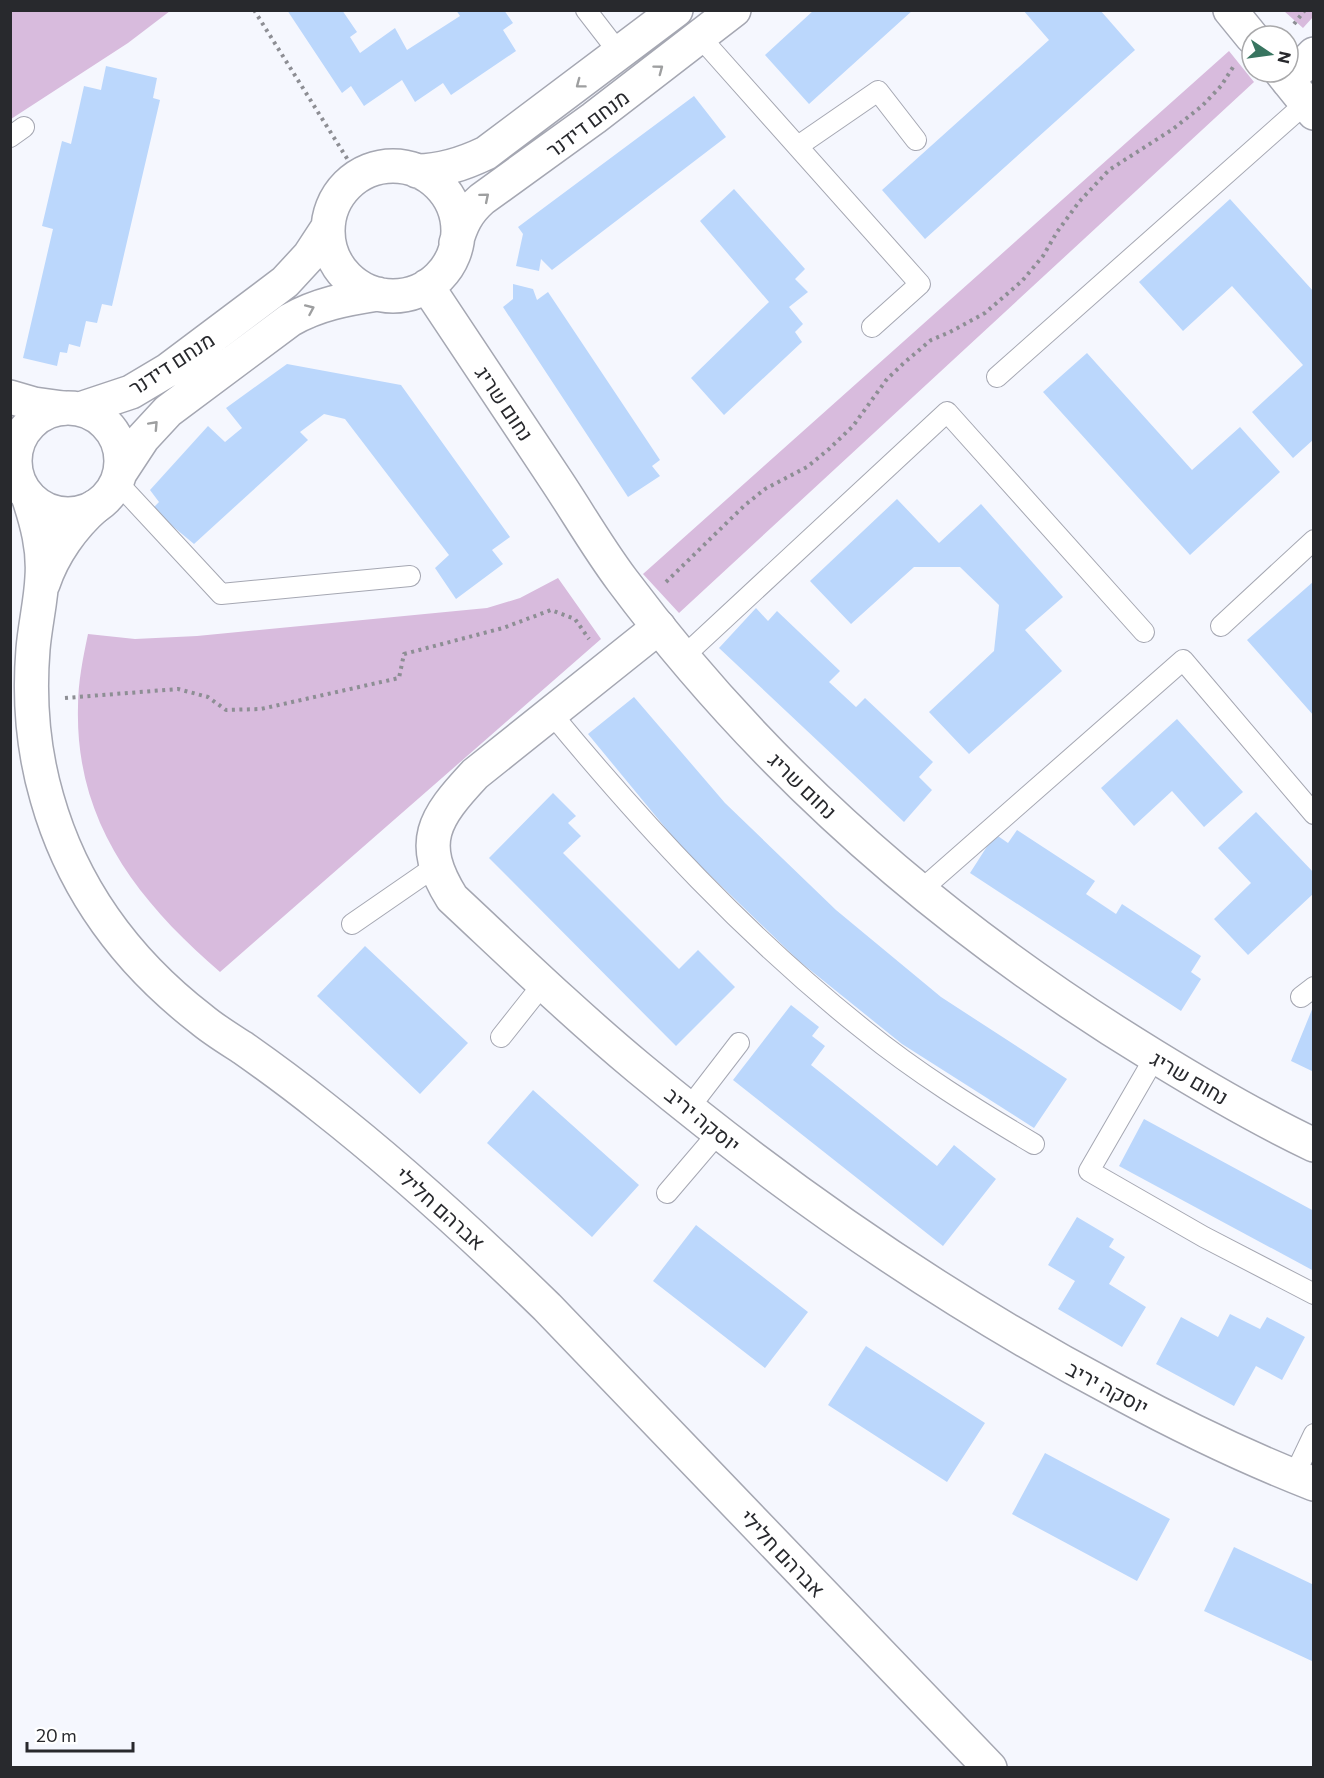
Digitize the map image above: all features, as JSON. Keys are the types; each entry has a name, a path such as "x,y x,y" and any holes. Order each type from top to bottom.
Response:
{"street":[{"name":"מנחם דידנר","path":"417,171 457,166 486,153 676,10"},
{"name":"מנחם דידנר","path":"455,245 461,224 482,199 577,131 734,10"},
{"path":"1297,92 1314,54"},
{"path":"387,166 407,167 417,171 434,181 447,196 457,224 455,245 448,264 427,286 398,295 378,294 359,286 338,265 330,247 328,227 333,206 337,197 358,176 367,171 387,166"},
{"name":"מנחם דידנר","path":"72,408 131,392 178,363 285,282 309,256 328,227"},
{"name":"נחום שריג","path":"427,286 621,578 704,682 793,778 889,866 989,946 1092,1018 1197,1083 1314,1145"},
{"name":"מנחם דידנר","path":"119,477 143,438 168,411 290,320 322,304 378,294"},
{"path":"10,397 34,404 72,408 102,420 113,433 121,456 119,477 108,496 96,506 81,513 65,514 48,511 18,475 15,458 19,441 27,427 47,412 72,408"},
{"name":"אברהם חלילי","path":"18,475 41,543 43,575 33,650 32,701 38,759 46,797 61,842 81,884 105,923 134,959 166,991 203,1021 282,1076 370,1145 477,1239 547,1307 990,1767"},
{"name":"אברהם חלילי","path":"40,597 48,571 63,545 86,515 96,506"},
{"name":"יוסקה יריב","path":"651,616 609,667 475,774 456,794 436,826 433,839 436,866 452,898 543,984 638,1067 719,1132 839,1222 945,1293 1056,1360 1172,1421 1304,1480"}],"lane":[{"path":"586,10 620,54"},
{"path":"700,37 920,284 872,327"},
{"path":"798,146 878,91 916,140"},
{"path":"997,377 1297,92"},
{"path":"683,657 947,412 1144,632"},
{"path":"119,477 221,594 410,576"},
{"path":"1221,627 1314,540"},
{"path":"920,891 1183,660 1314,814"},
{"path":"551,713 675,856 719,902 798,975 865,1031 918,1071 974,1109 1034,1144"},
{"path":"352,924 436,866"},
{"path":"501,1037 543,984"},
{"path":"688,1108 739,1042"},
{"path":"1155,1057 1089,1171 1204,1238 1314,1294"},
{"path":"667,1193 719,1132"},
{"path":"1304,1480 1314,1434"}],"path":[{"path":"254,10 358,176"},
{"path":"651,616 745,505 765,489 807,467 829,449 853,426 887,379 931,340 986,313 1022,281 1043,256 1079,202 1109,170 1173,129 1202,106 1221,86 1243,23"},
{"path":"32,701 178,689 208,697 226,710 261,709 399,678 404,654 503,628 551,610 574,619 609,667"}],"shaded area":[{"path":"11,10 170,11 128,43 11,119"},
{"path":"1284,11 1313,11 1313,17 1303,28"},
{"path":"1229,51 1240,65 1240,84 1252,84 679,613 643,574"},
{"path":"558,578 601,639 220,972 190,945 138,887 117,856 100,823 87,787 80,748 78,707 80,679 88,634 135,639 197,636 487,608 520,598"}],"building":[{"path":"287,10 342,10 357,32 350,37 360,53 395,28 407,50 460,16 456,10 504,10 513,23 503,30 516,51 451,95 443,83 415,102 402,80 364,106 351,86 342,93"},
{"path":"814,10 913,10 809,104 765,55"},
{"path":"1023,10 1100,10 1135,50 925,239 882,190 1049,40"},
{"path":"106,66 157,78 153,98 160,100 112,306 102,304 97,323 86,321 80,347 69,344 67,353 60,352 57,366 23,358 53,229 42,226 62,141 71,144 84,86 101,90"},
{"path":"694,96 726,137 552,270 541,259 539,271 516,266 523,234 518,227"},
{"path":"734,189 805,269 795,279 808,292 789,307 803,324 795,332 802,342 724,415 691,378 769,302 700,221"},
{"path":"1230,199 1314,292 1314,439 1293,458 1252,412 1303,365 1232,286 1183,331 1139,282"},
{"path":"513,284 533,289 537,300 548,292 660,460 652,466 660,476 628,497 503,307 513,299"},
{"path":"1087,353 1192,470 1240,427 1280,472 1190,555 1043,392"},
{"path":"287,364 401,385 510,537 492,550 503,564 456,599 435,568 449,555 345,419 324,414 300,432 308,440 194,544 152,509 159,502 150,490 208,426 225,442 242,428 226,408"},
{"path":"897,499 939,543 981,504 1063,597 1025,630 1062,671 969,754 929,712 994,651 999,605 960,567 914,567 851,624 810,581"},
{"path":"1314,581 1314,716 1247,640"},
{"path":"756,608 768,621 777,611 840,671 829,682 856,707 865,698 933,762 919,777 932,790 904,822 719,648"},
{"path":"634,697 725,803 836,910 941,997 1067,1079 1034,1128 902,1044 799,961 682,848 588,734"},
{"path":"1177,719 1243,792 1204,827 1172,791 1134,826 1101,788"},
{"path":"553,793 576,816 568,823 581,836 563,853 679,969 698,950 735,987 676,1046 489,858"},
{"path":"1256,812 1314,873 1314,893 1248,955 1214,919 1251,883 1218,848"},
{"path":"1017,830 1095,881 1086,894 1116,914 1122,904 1201,956 1191,972 1201,979 1181,1011 970,873 995,834 1008,843"},
{"path":"365,946 468,1043 420,1094 317,996"},
{"path":"791,1005 819,1027 812,1036 825,1046 811,1065 937,1166 954,1145 996,1179 943,1246 733,1080"},
{"path":"1314,1007 1314,1072 1291,1061"},
{"path":"533,1090 639,1185 592,1237 487,1143"},
{"path":"1144,1119 1314,1211 1314,1271 1119,1166"},
{"path":"1077,1217 1114,1239 1109,1247 1125,1257 1109,1284 1146,1307 1122,1347 1058,1309 1075,1281 1048,1265"},
{"path":"696,1225 808,1312 765,1368 653,1281"},
{"path":"1230,1314 1260,1329 1267,1317 1305,1337 1282,1380 1256,1366 1234,1406 1156,1364 1181,1317 1218,1337"},
{"path":"866,1346 985,1423 947,1482 828,1405"},
{"path":"1045,1453 1170,1519 1137,1581 1012,1514"},
{"path":"1234,1547 1314,1585 1314,1662 1204,1611"}]}
